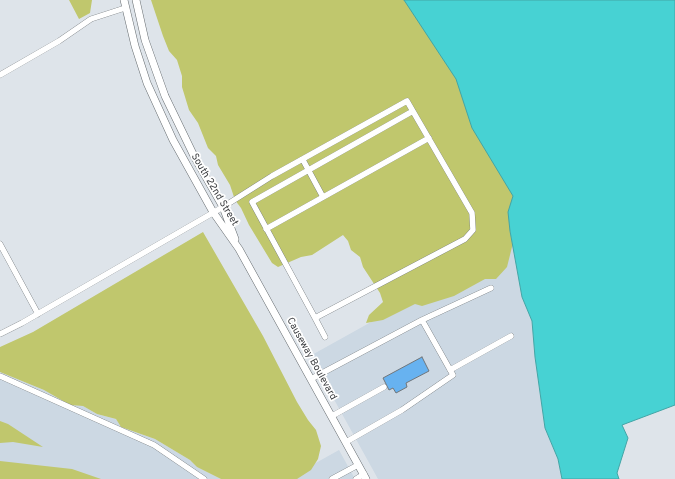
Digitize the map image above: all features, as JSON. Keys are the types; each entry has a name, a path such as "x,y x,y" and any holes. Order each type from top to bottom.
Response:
{"main road":[{"name":"South 22nd Street","path":"124,0 135,46 158,109 213,212 239,249"},
{"name":"South 22nd Street","path":"136,0 145,40 165,96 194,156 223,207 239,249"},
{"name":"Causeway Boulevard","path":"239,249 365,477"}],"lane":[{"path":"0,75 91,19 126,8"},
{"path":"0,334 38,314 407,101 472,213 473,230 465,239 315,318"},
{"path":"326,337 252,202 414,111"},
{"path":"266,229 429,138"},
{"path":"303,160 323,197"},
{"path":"0,244 38,314"},
{"path":"311,379 422,320 491,288"},
{"path":"346,442 409,406 453,375 422,320"},
{"path":"450,370 511,336"},
{"path":"0,376 154,444 204,479"},
{"path":"332,416 384,387"},
{"path":"332,479 358,465"},
{"path":"356,479 365,477"}],"shaded area":[{"path":"513,243 522,297 532,321 535,357 545,428 558,459 562,479 378,479 310,356"},
{"path":"0,372 44,390 70,405 83,406 97,414 116,419 121,427 155,439 190,460 197,467 221,479 0,479"},
{"path":"339,450 355,479 287,479"}],"green space":[{"path":"69,0 92,0 90,13 79,19"},
{"path":"151,0 484,0 544,72 510,231 513,243 507,267 496,279 485,279 454,296 422,306 415,304 383,320 366,323 369,315 383,302 380,293 363,267 360,257 351,250 348,241 343,235 312,255 301,257 278,267 272,263 235,200 230,185 218,165 216,156 208,148 198,123 189,110 182,87 182,76 177,60 169,51"},
{"path":"203,232 263,336 297,402 316,430 321,446 318,459 311,470 297,479 221,479 197,467 190,460 155,439 121,427 116,419 97,414 83,406 70,405 44,390 0,372 0,347 33,332"},
{"path":"0,421 8,424 43,447 13,442 0,443"},
{"path":"0,461 72,469 101,479 0,479"}],"water":[{"path":"404,0 675,0 675,405 622,425 628,438 617,473 619,479 562,479 558,459 545,428 535,357 532,321 522,297 510,231 508,212 513,196 472,128 456,79"}],"building":[{"path":"422,357 429,371 406,383 407,387 396,393 393,388 389,390 383,378"}]}
